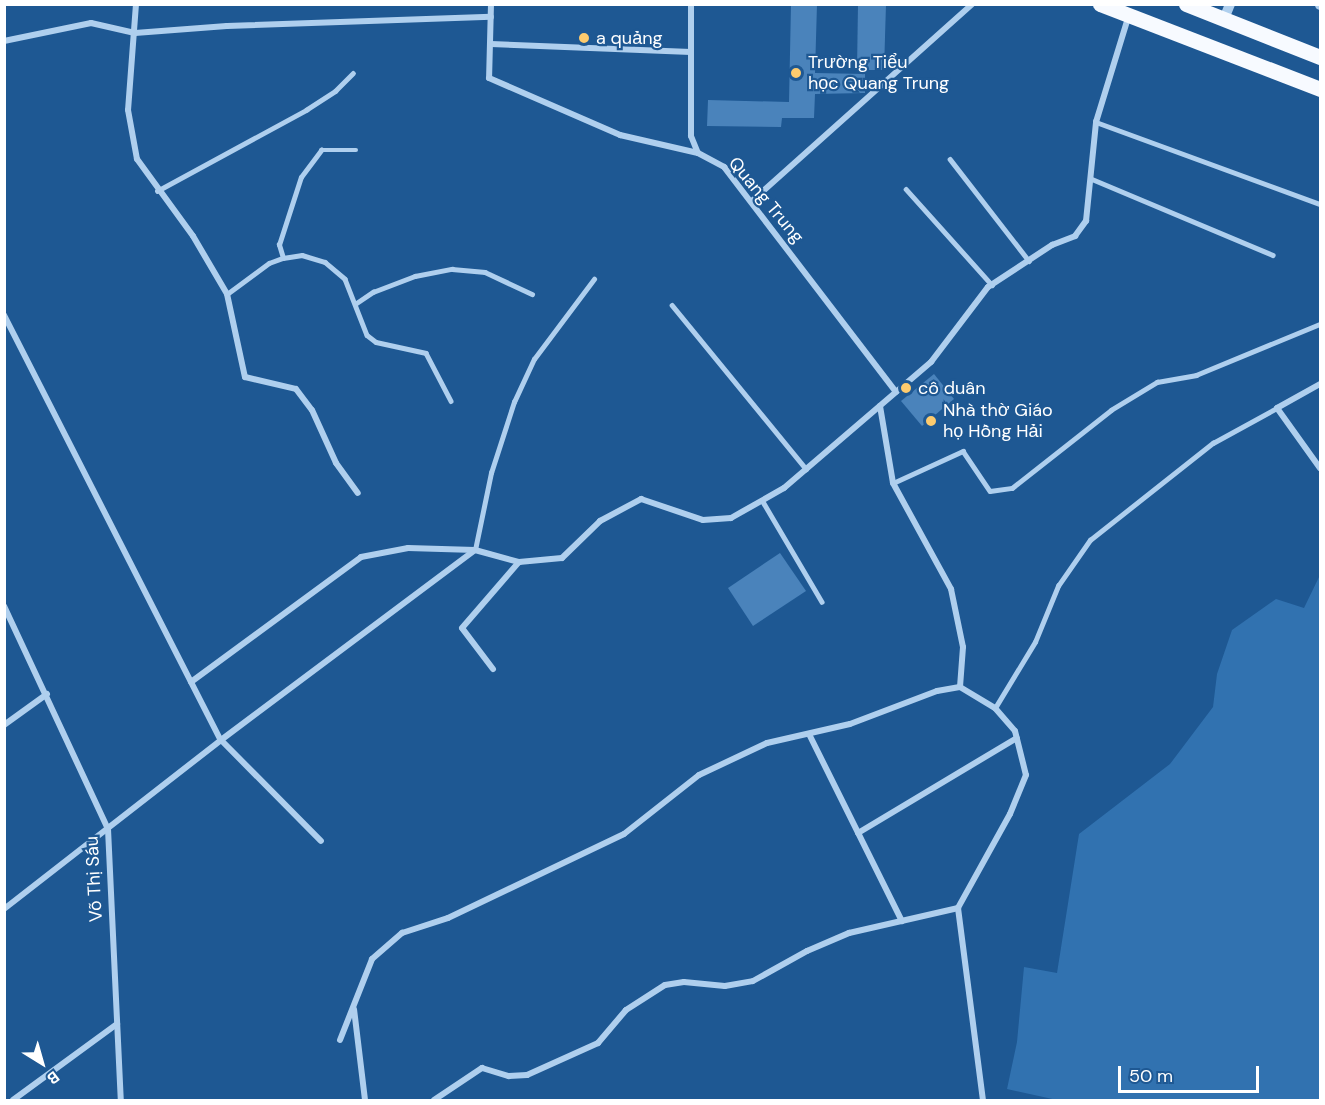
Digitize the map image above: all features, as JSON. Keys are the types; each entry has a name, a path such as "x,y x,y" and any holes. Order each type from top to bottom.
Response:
{"main road":[{"path":"1100,4 1320,89"},
{"path":"1186,4 1320,57"}],"street":[{"path":"136,4 129,111 137,159 157,191 193,236 227,294 245,377 296,389 312,410 336,463 358,493"},
{"path":"491,4 490,44 691,52"},
{"path":"691,4 691,136 698,153"},
{"path":"752,201 972,4"},
{"path":"1224,19 1230,4"},
{"path":"191,682 361,556 408,548 475,550 519,562 562,558 600,521 641,499 703,520 731,518 762,500 806,469 931,362 992,285 1029,261 1075,236 1086,221 1096,122 1129,15"},
{"path":"4,41 91,23 135,33 227,26 491,17"},
{"name":"Quang Trung","path":"490,44 489,78 620,135 698,153 724,167 896,392"},
{"path":"4,315 221,740 321,840"},
{"path":"1320,384 1277,408 1320,468"},
{"path":"880,406 893,483 951,589 963,647 960,687"},
{"path":"4,909 221,740 475,550"},
{"path":"493,669 462,628 519,562"},
{"name":"Võ Thị Sáu","path":"4,606 108,829 121,1101"},
{"path":"340,1040 372,959 402,933 448,918 624,834 699,776 767,743 850,724 937,691 960,687 995,708 1017,738 1026,775 1010,814 958,908 983,1101"},
{"path":"4,725 47,694"},
{"path":"809,734 902,921"},
{"path":"858,833 1017,738"},
{"path":"434,1101 482,1068 509,1076 527,1075 598,1043 626,1010 665,985 684,982 725,986 753,981 829,940 958,908"},
{"path":"354,1008 365,1101"},
{"path":"13,1101 117,1024"}],"lane":[{"path":"157,191 306,110 335,92 352,73"},
{"path":"1096,122 1320,204"},
{"path":"283,258 279,245 301,177 321,150 356,150"},
{"path":"950,159 1029,261"},
{"path":"1092,179 1273,255"},
{"path":"906,189 992,285"},
{"path":"227,294 269,263 283,258 302,255 325,262 345,279 361,325 376,342 426,353 451,401"},
{"path":"355,304 373,292 415,276 452,269 485,272 532,294"},
{"path":"475,550 491,473 514,402 534,359 594,279"},
{"path":"672,305 806,469"},
{"path":"893,483 963,451 990,491 1012,488 1111,410 1157,381 1196,375 1320,324"},
{"path":"995,708 1035,642 1058,586 1090,540 1213,443 1277,408"},
{"path":"762,500 822,602"}],"shaded area":[{"path":"1320,575 1320,1100 1057,1100 1007,1089 1017,1042 1024,967 1057,973 1079,834 1170,764 1213,707 1217,674 1232,630 1276,599 1304,608"}],"building":[{"path":"791,4 817,4 815,73 865,74 865,93 815,94 814,118 782,118 781,127 707,126 708,100 789,102"},
{"path":"858,4 886,4 884,70 857,70"},
{"path":"934,374 954,399 922,426 901,401"},
{"path":"780,553 806,591 753,626 728,588"}],"place":[{"name":"a quảng","path":"584,38"},
{"name":"Trường Tiểu học Quang Trung","path":"796,73"},
{"name":"cô duân","path":"906,388"},
{"name":"Nhà thờ Giáo họ Hồng Hải","path":"931,421"}]}
